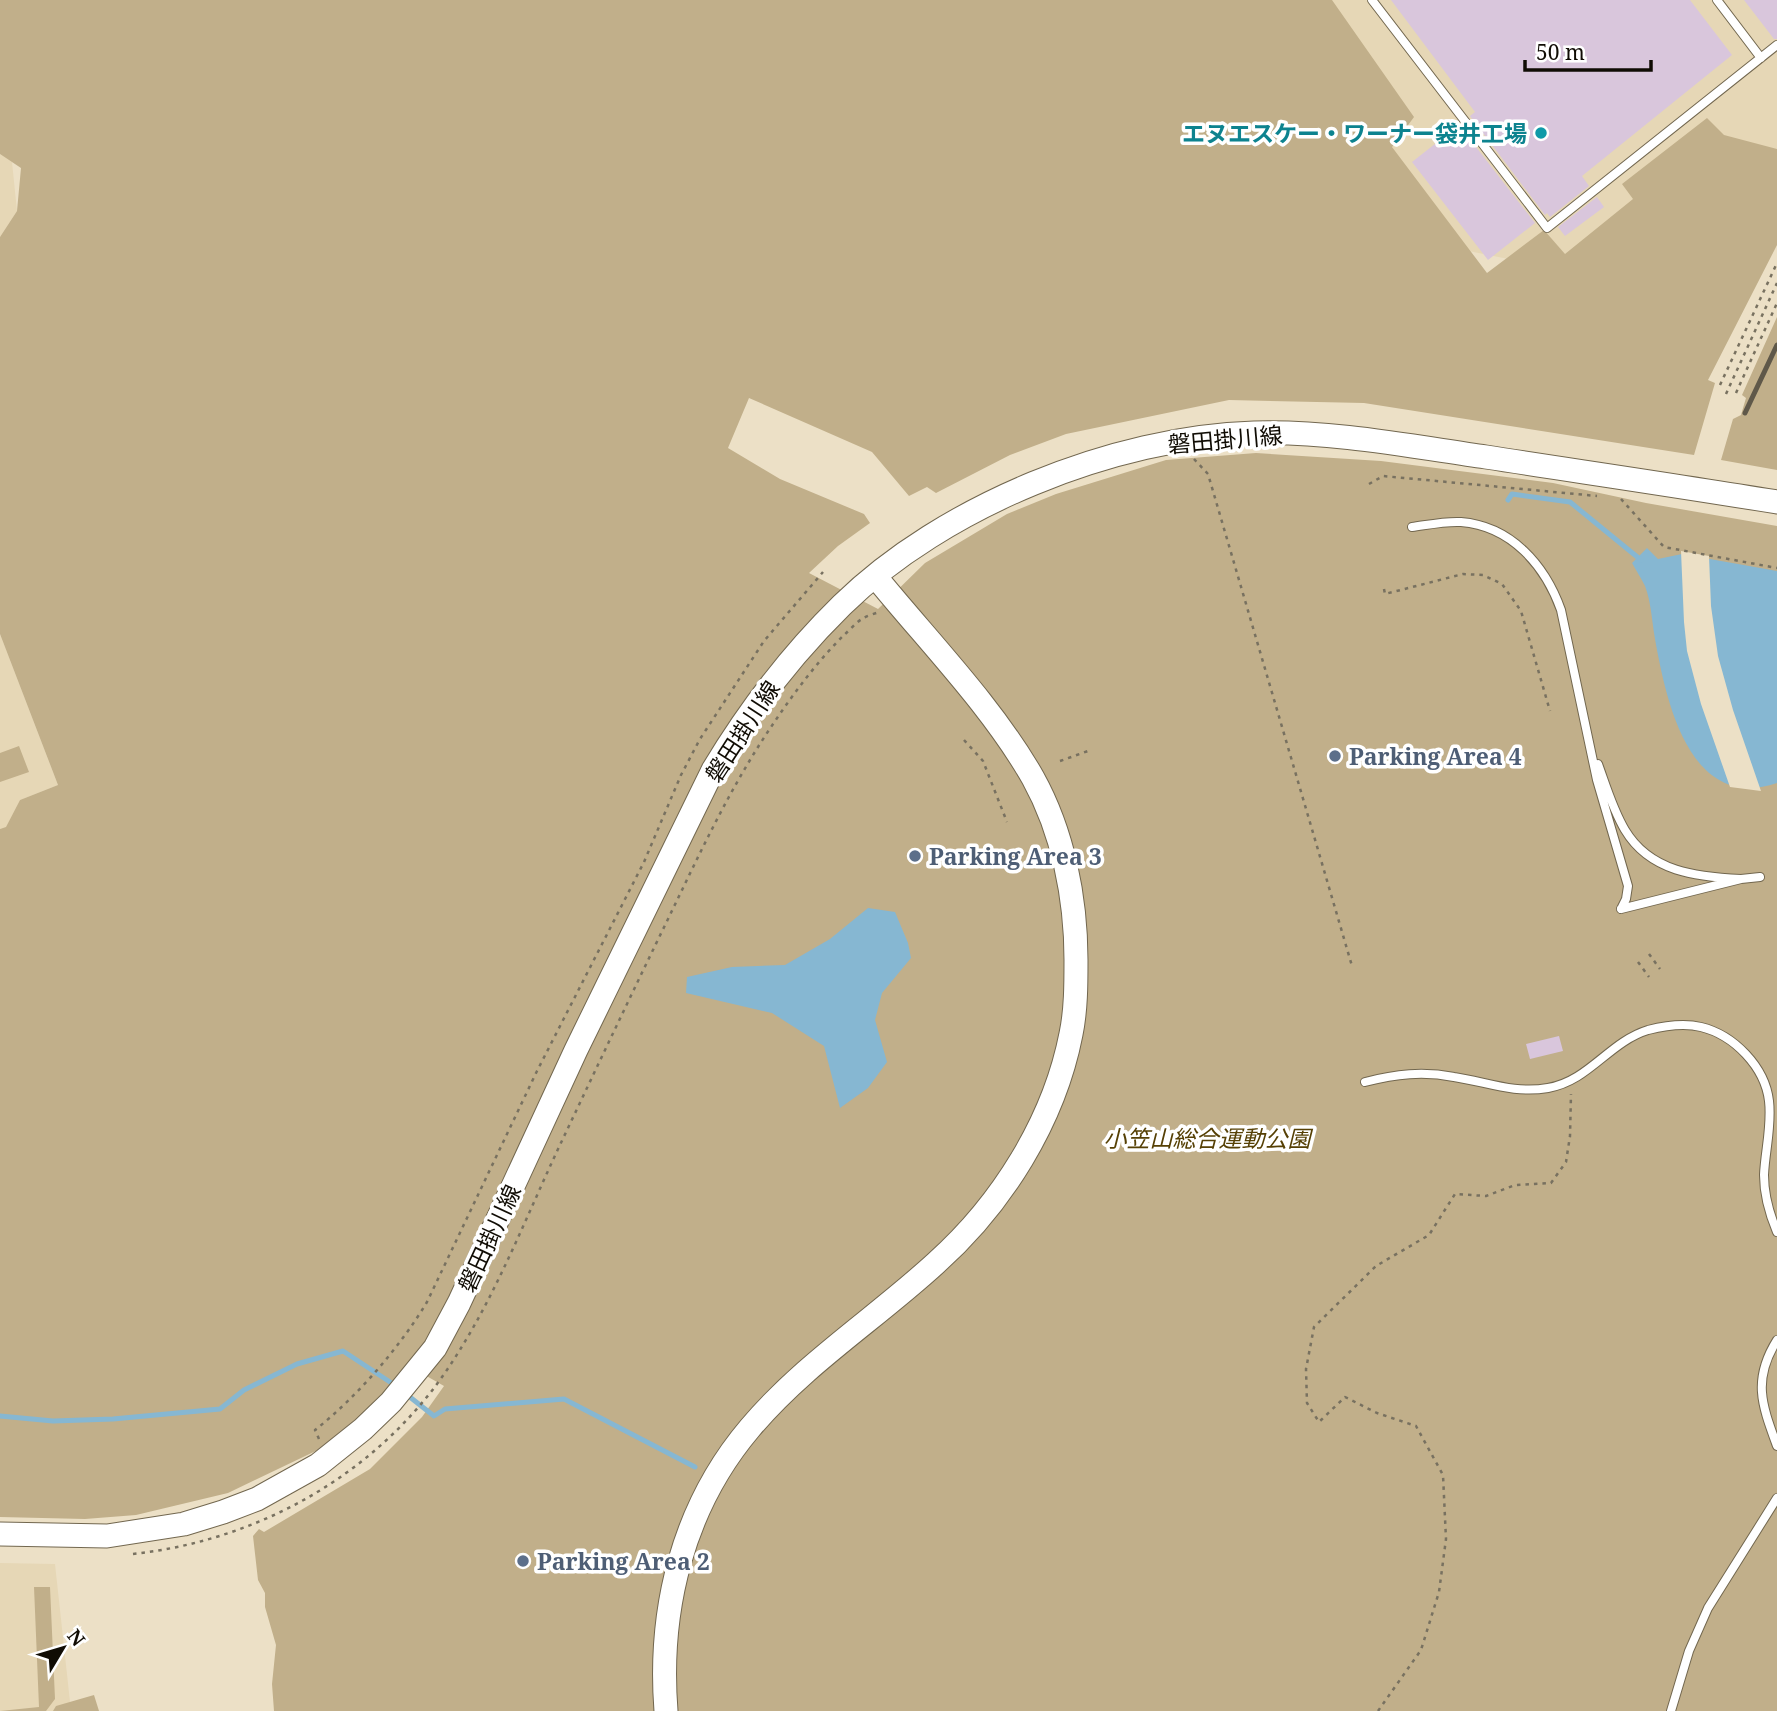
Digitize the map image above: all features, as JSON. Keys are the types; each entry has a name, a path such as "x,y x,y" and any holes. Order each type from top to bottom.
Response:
{"main road":[{"name":"磐田掛川線","path":"0,1534 107,1536 184,1524 257,1499 326,1459 391,1402 435,1348 459,1303 576,1050 713,770 734,733 803,646 843,604 909,551 959,520 1001,497 1086,463 1128,451 1216,436 1253,433 1345,436 1777,502"},
{"path":"666,1711 665,1636 672,1585 689,1529 725,1461 749,1429 794,1380 937,1262 968,1231 996,1197 1020,1161 1043,1117 1060,1076 1072,1032 1076,971 1072,902 1064,858 1046,806 1033,778 997,724 875,576"}],"lane":[{"path":"1372,0 1547,228 1777,45"},
{"path":"1717,0 1761,58"},
{"path":"1412,527 1459,522 1481,526 1506,535 1542,569 1561,610 1581,709 1592,748 1623,827 1638,847 1658,863 1683,873 1741,879"},
{"path":"1592,748 1597,780 1628,886 1621,909 1741,879 1760,877"},
{"path":"1365,1082 1412,1073 1458,1077 1497,1087 1527,1090 1550,1088 1586,1073 1626,1039 1651,1029 1699,1026 1726,1038 1752,1061 1768,1093 1770,1111 1765,1188 1767,1205 1777,1232"},
{"path":"1777,1340 1767,1356 1761,1388 1764,1410 1777,1446"},
{"path":"1671,1711 1689,1651 1708,1608 1777,1497"}],"path":[{"path":"1720,385 1777,263"},
{"path":"1726,394 1777,283"},
{"path":"1736,393 1777,303"},
{"path":"1190,454 1208,474 1352,966"},
{"path":"1369,484 1383,476 1608,497"},
{"path":"1620,498 1664,547 1777,568"},
{"path":"326,1459 315,1430 358,1389 410,1331 427,1301 537,1071 620,910 681,775 700,740 764,641 823,572"},
{"path":"1384,589 1385,594 1463,574 1483,575 1502,584 1521,611 1550,711"},
{"path":"964,740 983,761 1007,822"},
{"path":"1060,761 1087,751"},
{"path":"1649,954 1660,968"},
{"path":"1638,962 1649,977"},
{"path":"1378,1711 1421,1650 1439,1592 1446,1539 1443,1475 1416,1426 1377,1413 1345,1397 1319,1422 1307,1404 1306,1369 1314,1327 1376,1266 1429,1236 1455,1194 1486,1196 1515,1185 1551,1183 1566,1162 1572,1080"}],"shaded area":[{"path":"1194,0 1777,0 1777,219 1680,293 1398,237"},
{"path":"0,154 12,162 17,211 0,237"},
{"path":"0,634 58,785 20,800 6,828 0,829"},
{"path":"0,1563 55,1564 71,1711 0,1711"}],"green space":[{"name":"小笠山総合運動公園","path":"0,0 1332,0 1414,117 1392,147 1487,273 1544,230 1565,254 1633,199 1622,184 1707,118 1724,135 1777,149 1777,245 1708,380 1715,383 1694,455 1364,403 1229,400 1066,434 1010,455 936,493 927,487 909,496 872,452 749,398 728,448 780,479 864,514 870,523 838,546 809,573 878,609 925,563 1007,514 1056,494 1166,460 1256,453 1381,461 1553,483 1646,503 1777,526 1777,1711 274,1711 272,1684 276,1645 265,1607 265,1593 258,1580 253,1536 259,1529 264,1532 370,1469 422,1417 444,1386 409,1366 381,1399 322,1448 228,1493 136,1515 85,1519 0,1517 0,829 6,827 20,800 58,785 0,634 0,237 17,211 21,168 0,154"},
{"path":"1777,317 1777,470 1721,460 1733,419 1741,415 1746,398 1742,395"},
{"path":"19,746 29,772 0,782 0,753"},
{"path":"34,1587 50,1587 55,1699 46,1711 0,1711 39,1707"},
{"path":"94,1695 99,1711 53,1711 56,1706"}],"water":[{"path":"1647,548 1658,559 1682,554 1777,571 1777,783 1747,788 1722,782 1703,767 1687,745 1666,691 1647,592 1632,563"},
{"path":"868,908 895,912 911,958 882,993 875,1020 887,1062 868,1088 840,1108 824,1046 772,1013 686,993 687,977 732,967 785,965 830,939"}],"pier":[{"path":"1681,551 1709,556 1711,606 1718,656 1761,791 1730,787 1701,704 1687,651"}],"building":[{"name":"エヌエスケー・ワーナー袋井工場","path":"1391,0 1690,0 1732,55 1582,176 1589,186 1550,217 1547,213 1545,215 1470,116 1475,112"},
{"path":"1744,0 1777,0 1777,39 1774,39"},
{"path":"1459,125 1535,223 1488,260 1412,162"},
{"path":"1597,197 1604,207 1565,236 1558,227"},
{"path":"1559,1036 1563,1051 1530,1059 1526,1044"}],"waterway":[{"path":"1508,500 1512,494 1570,502 1641,560"},
{"path":"0,1416 53,1421 113,1419 220,1409 244,1390 297,1364 343,1351 396,1386"},
{"path":"406,1394 434,1416 445,1409 564,1399 695,1467"}],"railway":[{"path":"1745,413 1777,345"}],"place":[{"name":"エヌエスケー・ワーナー袋井工場","path":"1541,133"},
{"name":"Parking Area 4","path":"1335,756"},
{"name":"Parking Area 3","path":"915,856"},
{"name":"Parking Area 2","path":"523,1561"}]}
